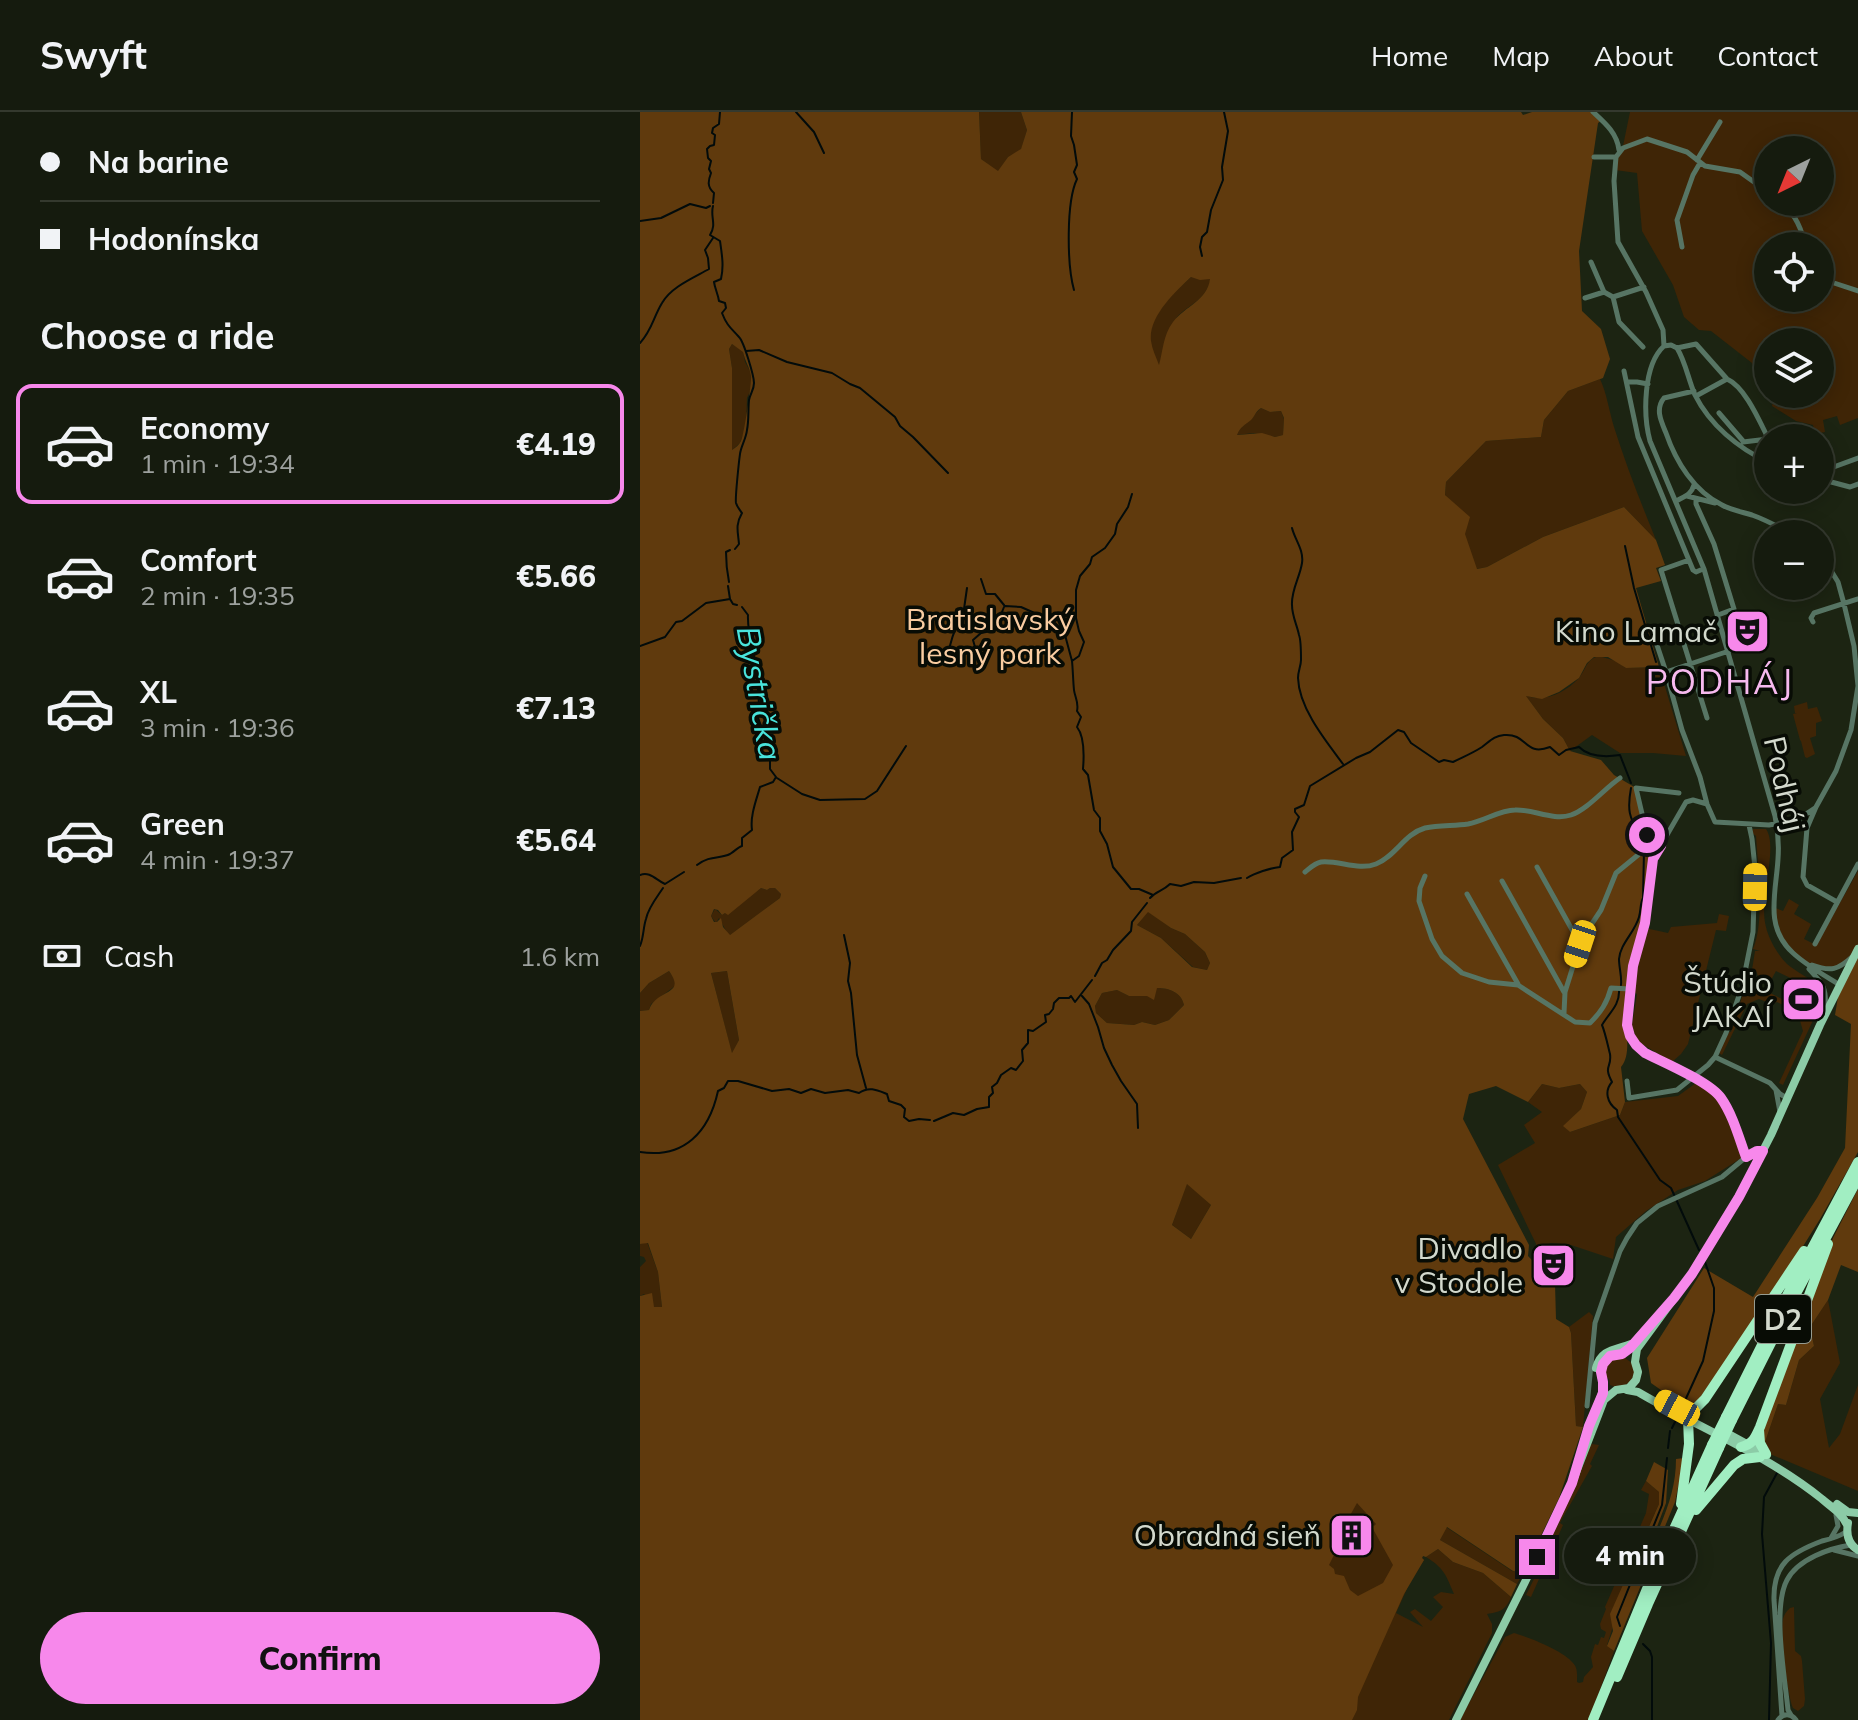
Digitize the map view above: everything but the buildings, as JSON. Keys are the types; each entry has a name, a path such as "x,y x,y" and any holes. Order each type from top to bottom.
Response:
{"highway":[{"name":"D2","path":"1593,1720 1631,1624 1817,1238 1858,1162"},
{"name":"D2","path":"1729,1419 1858,1178"},
{"path":"1745,1446 1753,1441 1760,1427 1828,1247 1835,1219"},
{"path":"1681,1522 1689,1444 1680,1413 1695,1409 1705,1399 1802,1252 1817,1238"},
{"path":"1681,1522 1734,1465 1743,1459 1763,1456 1760,1427"},
{"name":"D2","path":"1600,1720 1681,1522"}],"main road":[{"path":"1622,1354 1637,1343 1674,1298 1732,1208 1763,1151 1824,1016 1858,950"},
{"path":"1626,1390 1636,1380 1638,1372 1635,1362 1637,1343"},
{"path":"1637,1343 1642,1381 1647,1391"},
{"path":"1600,1400 1595,1373 1599,1359 1611,1349 1637,1343"},
{"path":"1572,1483 1589,1426 1603,1393 1601,1372 1604,1362 1612,1355 1622,1354 1635,1362"},
{"path":"1636,1380 1680,1413"},
{"path":"1603,1382 1616,1390 1638,1392 1745,1446 1815,1487 1842,1509 1858,1513"},
{"path":"1456,1720 1572,1483 1604,1400 1616,1390"},
{"path":"1763,1456 1836,1510 1845,1519 1855,1547"},
{"path":"1847,1529 1851,1518 1858,1513"}],"street":[{"path":"1593,112 1612,130 1619,144 1614,181 1618,242 1644,287 1663,330 1664,346 1677,348 1695,394 1713,422 1754,452"},
{"path":"1682,247 1677,220 1693,175 1720,122"},
{"path":"1594,157 1618,154 1647,139 1680,149 1710,167 1736,170 1754,182"},
{"path":"1591,262 1604,292 1613,297 1644,287"},
{"path":"1834,283 1858,291"},
{"path":"1585,298 1604,292"},
{"path":"1613,297 1619,322 1643,347"},
{"path":"1677,348 1696,344 1727,379 1734,382 1760,424"},
{"name":"Podháj","path":"1664,346 1658,353 1648,384 1646,426 1704,569 1777,824 1774,922 1784,943 1803,962 1840,985"},
{"path":"1624,371 1638,437 1693,570 1704,569"},
{"path":"1720,504 1694,485 1680,464 1658,409 1664,398 1695,394 1727,379"},
{"path":"1628,382 1648,384"},
{"path":"1719,413 1742,444"},
{"path":"1742,444 1754,442"},
{"path":"1834,467 1858,458"},
{"path":"1834,483 1858,493"},
{"path":"1850,487 1858,484"},
{"path":"1676,501 1687,496 1694,485"},
{"path":"1687,496 1720,504 1762,520"},
{"path":"1696,499 1734,609 1718,615"},
{"path":"1689,560 1661,570 1707,718"},
{"path":"1834,576 1854,646 1858,686 1851,730 1836,771 1807,828 1803,877 1807,885 1837,902"},
{"path":"1813,622 1811,618 1814,613 1858,599"},
{"path":"1652,630 1682,730 1715,822 1777,824 1797,820 1816,807"},
{"path":"1666,672 1729,651"},
{"path":"1305,872 1324,862 1362,867 1374,865 1421,829 1471,823 1514,810 1570,815 1593,801 1620,778"},
{"path":"1564,1014 1565,992 1580,944 1601,910 1616,873 1638,855 1643,837 1636,788 1679,793"},
{"path":"1707,804 1687,800 1653,859 1645,923 1635,955 1627,1025 1630,1036 1645,1053 1711,1087 1720,1096 1746,1157"},
{"path":"1797,820 1807,828"},
{"path":"1627,1081 1629,1098 1677,1090 1715,1057 1740,992 1753,932 1755,868 1749,825"},
{"path":"1643,837 1661,846"},
{"path":"1815,944 1858,864"},
{"path":"1537,867 1580,944"},
{"path":"1425,876 1419,901 1432,939 1442,956 1462,973 1489,982 1518,985 1575,1022 1590,1023 1602,1011 1611,988 1630,989"},
{"path":"1502,881 1565,992"},
{"path":"1467,894 1518,985"},
{"path":"1803,962 1830,970 1844,964 1858,950"},
{"path":"1803,962 1825,990 1824,1016"},
{"path":"1715,1057 1770,1083 1787,1098"},
{"path":"1776,1089 1780,1115"},
{"path":"1587,1406 1595,1323 1620,1251 1637,1223 1658,1206 1722,1177 1746,1157 1763,1151"},
{"path":"1830,1539 1838,1526 1836,1510"},
{"path":"1793,1718 1780,1718 1773,1588 1776,1575 1782,1564 1799,1550 1847,1529"},
{"path":"1793,1718 1788,1710 1780,1624 1783,1590 1801,1564 1833,1550 1855,1547"},
{"path":"1833,1550 1858,1556"}],"shaded area":[{"path":"979,112 1021,112 1027,130 1021,150 1008,157 998,172 981,159"},
{"path":"1630,112 1858,112 1858,418 1840,425 1837,416 1823,420 1824,424 1809,424 1796,421 1775,408 1834,408 1834,328 1754,328 1754,368 1752,363 1711,331 1699,330 1684,317 1673,285 1642,231 1637,173 1615,170 1616,157 1623,146"},
{"path":"1191,277 1211,278 1201,297 1174,321 1159,367 1151,343 1152,326 1165,303"},
{"path":"732,344 743,351 751,373 752,387 747,398 746,427 740,443 731,451 732,368 729,349"},
{"path":"1600,379 1614,427 1656,540 1624,507 1543,537 1487,567 1476,569 1455,507 1445,495 1446,482 1486,441 1541,437 1544,420 1568,391"},
{"path":"1261,408 1270,412 1281,411 1283,435 1236,435 1239,430"},
{"path":"1599,656 1626,668 1659,667 1686,756 1620,753 1592,735 1570,751 1563,738 1543,719 1525,695 1546,697 1567,689 1591,660"},
{"path":"1807,702 1808,709 1817,707 1822,721 1816,723 1816,736 1810,738 1815,754 1807,758 1793,714 1797,713 1794,706"},
{"path":"1753,829 1766,829 1769,838 1770,861 1764,916 1769,937 1784,960 1815,984 1821,1003 1783,1085 1779,1083 1803,1031 1799,1017 1777,1002 1772,1004 1759,999 1747,1004 1722,1055 1719,1053 1731,1032 1747,981 1803,1010 1813,989 1776,971 1770,982 1759,978 1752,970 1755,951 1760,951 1753,949 1759,924 1760,894"},
{"path":"1858,871 1858,949 1850,959 1830,970 1803,962 1784,943 1773,907 1783,911 1789,899 1799,905 1794,914 1811,924 1804,939 1816,945"},
{"path":"761,888 775,888 781,894 780,898 729,936 719,918 716,923 711,916 715,909 722,915"},
{"path":"1148,911 1185,934 1205,952 1210,963 1207,970 1193,967 1161,938 1137,925"},
{"path":"1719,914 1729,916 1726,931 1716,930 1688,1044 1672,1062 1637,1041 1632,1025 1637,994 1633,992 1636,964 1645,928 1668,933 1671,927 1717,923"},
{"path":"669,971 675,986 651,1004 649,1010 640,1011 640,993 649,983"},
{"path":"727,971 739,1040 732,1054 711,973"},
{"path":"1157,988 1174,992 1184,1005 1169,1020 1155,1025 1142,1022 1134,1025 1107,1023 1096,1013 1095,1006 1102,993 1117,990 1129,996"},
{"path":"1696,1083 1718,1097 1743,1157 1705,1181 1678,1190 1646,1211 1616,1237 1613,1259 1571,1245 1551,1243 1538,1248 1498,1165 1535,1143 1524,1125 1542,1112 1528,1102 1542,1084 1559,1088 1580,1084 1587,1092 1581,1109 1564,1126 1570,1132 1620,1115 1625,1102 1678,1096"},
{"path":"1187,1183 1211,1205 1191,1239 1172,1225"},
{"path":"647,1242 658,1272 662,1307 654,1307 644,1294 640,1296 640,1267 646,1261 640,1256 640,1244"},
{"path":"1828,1300 1840,1363 1820,1399 1829,1448 1840,1434 1858,1385 1858,1491 1770,1454 1764,1445 1778,1404 1786,1405 1799,1360 1814,1346 1810,1327"},
{"path":"1589,1312 1593,1316 1583,1427 1576,1426 1569,1327"},
{"path":"1622,1356 1632,1363 1634,1381 1618,1388 1610,1385 1604,1370 1610,1360"},
{"path":"1592,1444 1599,1445 1590,1464 1592,1466 1560,1523 1563,1525 1531,1597 1526,1595 1585,1462 1588,1448"},
{"path":"1646,1481 1659,1492 1659,1504 1635,1557 1607,1645 1614,1651 1589,1720 1460,1720 1505,1637 1514,1633 1568,1658 1576,1667 1577,1682 1583,1682 1593,1667 1591,1657 1595,1644 1598,1645 1606,1632 1600,1624 1605,1607 1646,1513 1649,1494 1641,1490"},
{"path":"1331,1495 1440,1515 1422,1558 1424,1560 1396,1613 1423,1627 1410,1612 1415,1609 1431,1621 1443,1607 1433,1597 1441,1592 1454,1594 1444,1572 1426,1557 1438,1549 1453,1562 1483,1573 1511,1597 1502,1610 1487,1614 1492,1633 1449,1720 1240,1720 1239,1691"},
{"path":"1446,1527 1512,1571 1523,1573 1517,1584 1440,1540"},
{"path":"1794,1607 1795,1651 1801,1656 1805,1699 1804,1706 1798,1711 1793,1708 1788,1690 1782,1637 1784,1617"}],"green space":[{"name":"Bratislavský lesný park","path":"640,112 979,112 981,159 998,171 1008,157 1021,149 1027,130 1021,112 1521,112 1523,115 1532,112 1593,112 1602,120 1598,123 1579,251 1582,311 1601,329 1610,359 1603,378 1568,391 1544,420 1541,437 1486,441 1446,482 1445,495 1470,517 1465,534 1477,569 1487,567 1543,537 1624,507 1656,540 1665,565 1656,568 1661,581 1636,588 1659,667 1626,668 1608,657 1594,657 1579,678 1559,692 1542,699 1526,696 1543,719 1563,738 1570,751 1601,760 1614,775 1636,788 1647,834 1661,846 1653,860 1645,923 1633,954 1626,1024 1627,1052 1621,1067 1625,1102 1620,1115 1570,1132 1563,1126 1581,1109 1587,1092 1580,1084 1559,1088 1542,1084 1528,1102 1496,1086 1469,1094 1463,1119 1529,1245 1528,1256 1555,1284 1556,1319 1569,1327 1571,1333 1576,1426 1583,1427 1559,1498 1523,1573 1513,1571 1447,1527 1440,1540 1517,1584 1511,1597 1483,1573 1453,1562 1438,1549 1423,1556 1424,1560 1404,1594 1358,1697 1352,1720 640,1720 640,1296 652,1293 654,1307 662,1307 658,1272 648,1243 640,1244 640,1011 649,1010 658,998 673,989 674,979 669,971 649,983 640,993","holes":["1191,277 1210,279 1205,293 1170,327 1159,365 1151,332 1158,314","732,344 743,352 751,376 742,437 732,450 732,368 729,349","1261,408 1270,412 1281,411 1284,418 1283,435 1237,435","761,888 775,888 781,894 780,898 730,935 723,927 721,918 714,922 711,916 714,909 722,915 728,915","1148,912 1185,934 1205,952 1210,963 1207,970 1192,967 1161,938 1137,925","727,971 739,1040 732,1053 711,973","1157,988 1166,989 1177,994 1184,1005 1169,1020 1155,1025 1142,1022 1134,1025 1107,1023 1096,1013 1095,1006 1102,993 1117,990 1129,996 1147,996 1154,1000","1187,1184 1211,1205 1191,1239 1172,1225","1357,1503 1376,1524 1374,1526 1368,1520 1393,1565 1383,1583 1358,1596 1350,1590 1344,1576 1335,1574 1329,1565 1339,1545 1332,1541 1338,1531 1339,1535"]},
{"path":"1858,949 1858,1152 1782,1280 1695,1405 1685,1407 1651,1383 1647,1358 1704,1268 1753,1297 1817,1198 1845,1148 1851,1024 1835,1015 1840,985"},
{"path":"1858,1189 1858,1272 1841,1265 1828,1300 1810,1327 1814,1346 1799,1360 1786,1405 1778,1404 1764,1445 1762,1429 1833,1238"},
{"path":"1684,1458 1675,1502 1614,1651 1607,1646 1613,1631 1610,1614 1659,1504 1659,1492 1646,1481 1654,1462 1668,1470 1666,1503 1657,1533 1671,1497 1676,1459"}],"waterway":[{"name":"Bystrička","path":"713,203 714,193 709,184 711,161 707,149 714,145 715,135 712,133 719,124 720,112"},
{"path":"796,112 814,132 824,153"},
{"path":"1072,112 1071,136 1077,165 1069,234 1074,290"},
{"path":"1202,256 1202,237 1207,232 1211,210 1223,180 1228,131 1224,112"},
{"path":"640,221 661,218 690,204 710,206"},
{"name":"Bystrička","path":"713,206 710,235 720,241 723,265 721,279 714,285 719,301 725,303 722,313 743,345 754,383 739,464 736,503 742,513 738,525 739,544 735,549"},
{"path":"640,343 666,297 683,283 709,269 705,250 713,238"},
{"path":"746,351 759,350 787,362 832,373 860,388 895,417 900,426 948,473"},
{"path":"1132,494 1115,534 1105,548 1092,557 1080,576 1076,590 1076,618 1084,642 1079,656 1072,661 1077,711 1081,717 1077,727 1083,742 1083,769 1088,775 1094,810 1100,818 1100,831 1113,867 1131,889 1153,895"},
{"path":"1292,528 1302,558 1292,599 1301,644 1299,689 1314,723 1343,764"},
{"path":"1625,546 1656,662"},
{"name":"Bystrička","path":"729,582 726,552 730,550"},
{"path":"981,579 986,594 995,594 1004,605"},
{"name":"Bystrička","path":"728,586 730,599 737,605"},
{"path":"961,630 967,588"},
{"path":"640,646 665,637 676,622 706,603 730,599"},
{"path":"1005,606 1021,607 1048,619 1065,635 1072,661"},
{"name":"Bystrička","path":"697,865 730,854 742,846 742,838 752,830 760,787 773,782 776,777 770,769 770,751 757,715 760,712 757,672 748,615 742,607"},
{"path":"975,647 973,640 981,633 991,631 991,622 1000,617 1004,607"},
{"path":"946,664 952,637 963,612"},
{"path":"1247,878 1280,867 1282,858 1293,850 1292,832 1299,817 1295,809 1304,805 1310,786 1370,752 1398,730 1439,762 1453,762 1504,735 1518,737 1535,749 1550,747 1559,755 1579,747 1593,754 1620,755 1631,783"},
{"path":"777,778 802,794 820,800 865,799 877,791 906,746"},
{"path":"1631,788 1630,813 1640,836"},
{"path":"1621,985 1620,954 1637,922 1643,898 1642,842"},
{"name":"Bystrička","path":"640,875 650,875 665,884 684,872"},
{"path":"1150,898 1170,884 1181,886 1241,878"},
{"path":"640,946 649,911 663,888"},
{"path":"1095,976 1102,963 1131,931 1132,922 1147,903"},
{"path":"844,935 850,963 848,981 857,1055 866,1088"},
{"path":"934,1121 953,1113 964,1115 989,1107 992,1087 1001,1075 1011,1068 1016,1070 1023,1061 1022,1050 1028,1043 1028,1030 1033,1031 1046,1022 1045,1015 1049,1014 1059,998 1071,996 1075,1002 1092,980"},
{"path":"1619,990 1616,1005 1602,1025 1610,1054 1608,1069 1612,1082 1608,1097 1660,1180 1671,1188 1699,1250"},
{"path":"1082,996 1089,1004 1112,1065 1137,1104 1138,1128"},
{"path":"640,1152 669,1151 692,1140 708,1119 718,1091 728,1081 772,1091 789,1089 801,1093 811,1089 825,1093 848,1090 859,1093 873,1089 887,1094 889,1101 901,1105 905,1109 904,1117 909,1121 930,1120"},
{"path":"1683,1405 1703,1361 1714,1311 1714,1288 1705,1262"},
{"path":"1672,1428 1676,1420"},
{"path":"1668,1448 1670,1431"},
{"path":"1620,1626 1617,1617 1662,1505 1667,1458"},
{"path":"1769,1720 1771,1643 1762,1534 1764,1497 1777,1473"},
{"path":"1643,1644 1652,1657 1652,1720"}],"place":[{"name":"Kino Lamač","path":"1748,631"},
{"name":"Štúdio JAKAÍ","path":"1803,999"},
{"name":"Divadlo v Stodole","path":"1554,1265"},
{"name":"Obradná sieň","path":"1352,1535"}],"district":[{"name":"PODHÁJ","path":"1720,681"}],"route":[{"path":"1537,1557 1572,1483 1593,1414 1603,1393 1601,1372 1604,1362 1610,1356 1622,1354 1630,1348 1684,1285 1739,1197 1763,1151 1746,1157 1720,1096 1711,1087 1645,1053 1630,1036 1627,1025 1633,966 1645,923 1653,859 1661,846 1647,835"}]}
